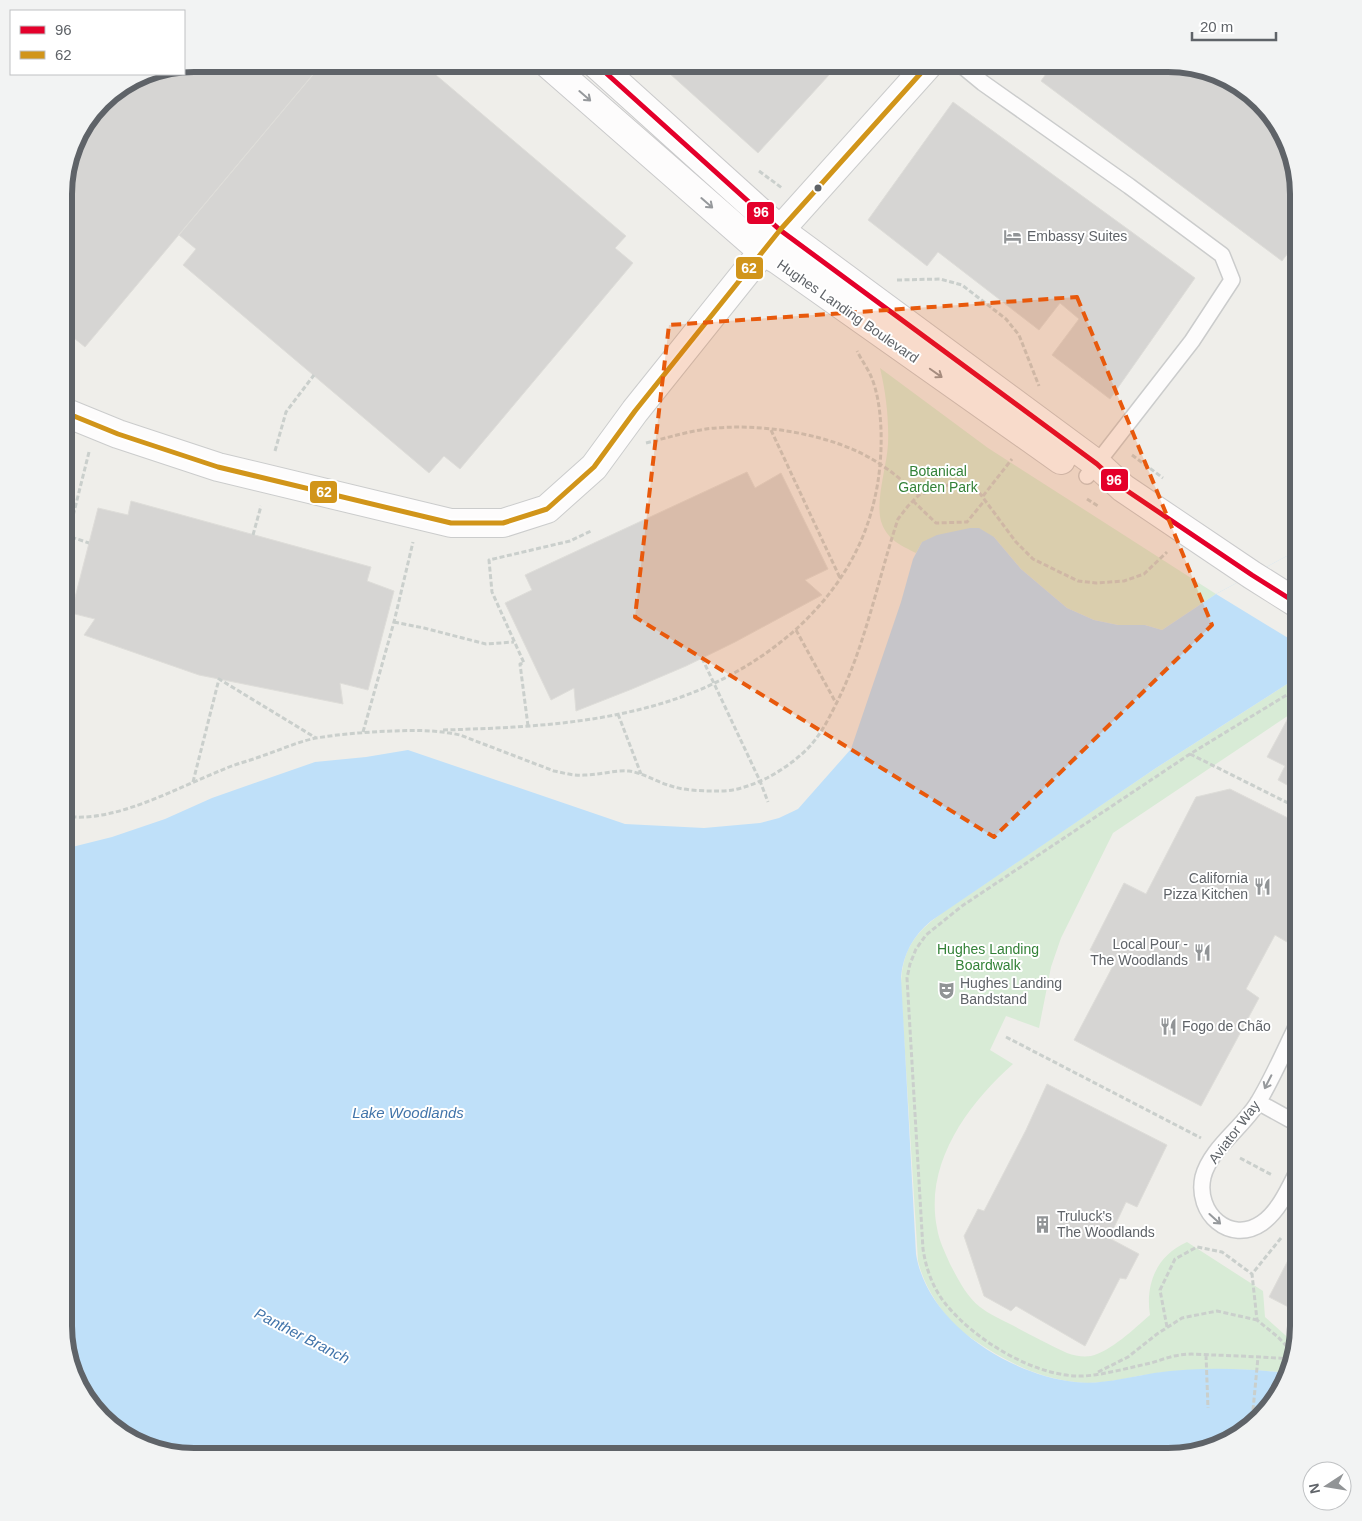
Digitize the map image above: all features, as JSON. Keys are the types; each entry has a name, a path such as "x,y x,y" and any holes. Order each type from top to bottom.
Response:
{"street":[{"name":"Hughes Landing Boulevard","path":"558,73 763,252 778,260 1049,452 1092,470 1123,488 1290,599"},
{"name":"Hughes Landing Boulevard","path":"606,73 780,230 1092,470"},
{"path":"73,416 118,434 218,467 451,523 503,524 547,509 594,467 635,411 780,230 921,73"}],"lane":[{"path":"971,73 1129,186 1222,256 1232,280 1192,341 1092,470"},
{"name":"Aviator Way","path":"1290,1039 1258,1102 1241,1125 1219,1148 1204,1176 1203,1201 1209,1214 1218,1223 1229,1228 1241,1230 1253,1228 1270,1217 1290,1185"},
{"path":"1258,1102 1290,1120"}],"path":[{"path":"757,169 803,204"},
{"path":"889,280 940,279 962,285 1006,318 1019,335 1040,388"},
{"path":"73,817 88,818 141,804 222,770 316,738 363,732 476,729 571,722 649,708 701,690 740,670 796,630 817,609 856,554 868,523 878,484 881,436 876,395 870,375 858,352"},
{"path":"645,443 691,431 754,428 828,440 851,448 880,464 920,495"},
{"path":"771,430 840,579"},
{"path":"1114,442 1169,483"},
{"path":"73,516 89,450"},
{"path":"913,501 936,523 967,522 1017,453"},
{"path":"427,730 444,731 460,735 554,771 570,774 582,776 630,771 686,790 722,791 741,788 760,781 784,768 809,747 820,734 844,688 865,629 898,519 920,495 948,485 965,485 978,491 1016,542 1033,559 1078,582 1124,581 1144,574 1168,551"},
{"path":"528,726 520,664 524,663 492,592 489,560 570,541 591,531"},
{"path":"73,538 89,543"},
{"path":"363,732 394,622 413,542"},
{"path":"394,622 486,644 514,642"},
{"path":"796,630 836,703"},
{"path":"702,658 768,802"},
{"path":"192,782 219,679 316,738"},
{"path":"1285,1359 1180,1355 1093,1375 1055,1374 1027,1365 984,1340 943,1301 933,1284 926,1266 922,1242 907,978 916,948 939,924 962,906 1190,754 1290,693"},
{"path":"618,714 641,775"},
{"path":"1190,754 1290,804"},
{"path":"1006,1037 1290,1185"},
{"path":"1257,1320 1252,1274 1284,1233"},
{"path":"1167,1327 1160,1290 1175,1259 1197,1247 1222,1252 1252,1274"},
{"path":"1093,1375 1128,1357 1157,1334 1182,1318 1217,1311 1257,1320 1287,1347"},
{"path":"1206,1355 1208,1408"},
{"path":"1253,1410 1258,1357"}],"highlighted area":[{"path":"1077,297 1212,625 994,837 635,617 669,325"}],"green space":[{"name":"Botanical Garden Park","path":"880,368 988,448 1216,594 1162,630 1145,625 1118,625 1094,620 1067,608 1021,569 994,537 922,542 916,553 896,542 882,524 879,506 888,435 887,406"},
{"name":"Hughes Landing Boardwalk","path":"1290,682 1290,714 1113,833 1061,938 1051,967 1039,1028 1006,1016 990,1050 1013,1064 980,1097 953,1137 943,1158 937,1181 935,1204 937,1228 956,1276 971,1298 980,1307 1076,1356 1091,1356 1106,1350 1150,1315 1149,1292 1155,1272 1168,1255 1187,1242 1263,1291 1265,1317 1289,1338 1288,1343 1280,1372 1239,1369 1191,1370 1158,1373 1096,1383 1061,1380 1022,1367 974,1340 952,1322 939,1306 924,1280 918,1261 901,989 903,964 906,954 916,937 942,913 1156,768"}],"water":[{"name":"Lake Woodlands","path":"979,528 994,537 1021,569 1067,608 1094,620 1118,625 1145,625 1162,630 1216,594 1290,554 1290,682 1156,768 931,921 910,946 904,961 901,977 916,1254 923,1279 936,1302 954,1323 975,1341 999,1357 1024,1369 1050,1377 1085,1383 1105,1382 1154,1373 1204,1369 1280,1372 1269,1394 1254,1413 1229,1432 1214,1439 1192,1446 1176,1448 186,1448 170,1446 140,1436 108,1413 85,1381 75,1351 73,1327 73,847 112,837 165,819 212,798 315,762 366,757 408,750 625,824 704,828 760,823 779,818 798,809 851,749 901,602 913,559 922,542 937,535"}],"pier":[{"path":"1290,554 1290,639 1216,594"}],"building":[{"path":"194,73 314,73 85,347 73,337 73,186 77,163 85,140 103,114 114,103 140,85 173,75"},
{"path":"314,73 434,73 626,236 615,248 633,263 460,469 444,456 429,473 183,265 196,249 179,235"},
{"path":"669,73 831,73 758,153"},
{"path":"1047,73 1176,73 1207,79 1235,93 1254,108 1264,120 1277,140 1283,155 1290,194 1290,250 1282,261 1041,81"},
{"name":"Embassy Suites","path":"953,102 1195,278 1110,399 1052,355 1079,319 1060,303 1039,330 938,252 927,266 868,220"},
{"path":"747,472 755,488 781,473 828,569 805,580 822,595 686,666 576,711 574,688 551,700 505,603 532,590 525,575"},
{"path":"131,501 371,567 367,581 394,591 368,690 340,683 343,704 199,675 84,635 95,619 73,614 73,605 98,508 128,515"},
{"path":"1290,715 1290,787 1278,780 1285,766 1267,757"},
{"path":"1230,789 1290,819 1290,936 1287,942 1275,935 1246,989 1259,998 1201,1106 1074,1040 1114,964 1090,950 1124,883 1146,894 1196,797"},
{"name":"Truluck's The Woodlands","path":"1047,1084 1167,1145 1137,1207 1126,1202 1109,1238 1139,1254 1126,1279 1120,1278 1085,1346 1016,1306 1011,1311 984,1296 964,1236 978,1209 984,1211 1026,1130"},
{"path":"1290,1256 1290,1308 1269,1297"}],"transit line":[{"name":"96","path":"606,73 780,230 1097,464 1123,488 1290,599"},
{"name":"62","path":"73,416 118,434 218,467 451,523 503,523 547,509 594,467 635,411 780,230 921,73"}],"place":[{"name":"Embassy Suites","path":"1013,236"},
{"name":"California Pizza Kitchen","path":"1262,886"},
{"name":"Local Pour - The Woodlands","path":"1202,952"},
{"name":"Hughes Landing Bandstand","path":"946,991"},
{"name":"Fogo de Chão","path":"1168,1026"},
{"name":"Truluck's The Woodlands","path":"1043,1224"}],"water label":[{"name":"Panther Branch","path":"302,1336"}]}
